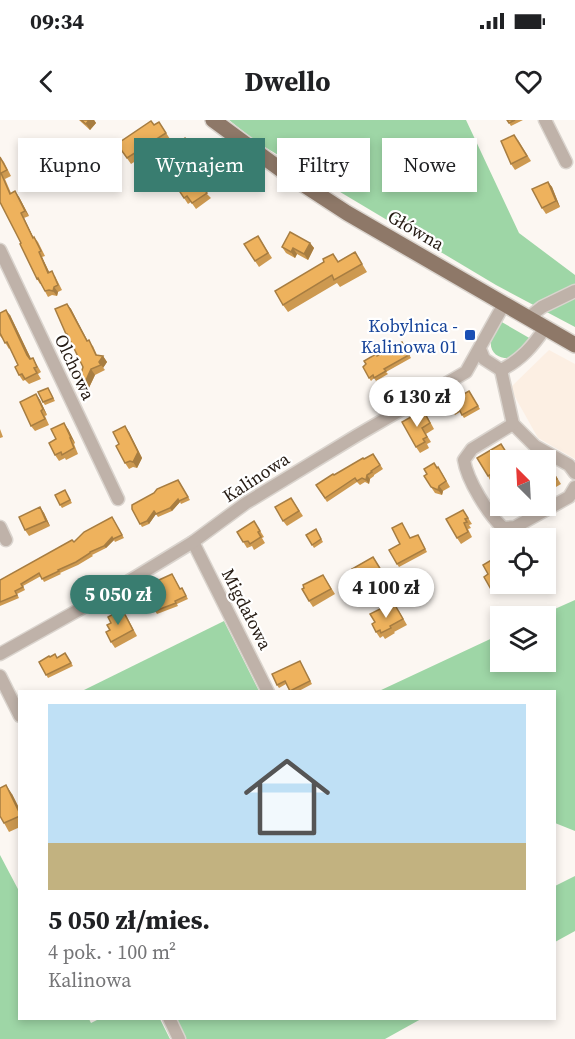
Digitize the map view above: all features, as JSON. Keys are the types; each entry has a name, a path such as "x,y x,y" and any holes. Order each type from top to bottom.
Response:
{"main road":[{"name":"Główna","path":"213,120 284,172 347,213 575,345"}],"street":[{"path":"545,120 566,162"},
{"name":"Olchowa","path":"0,250 118,499"},
{"path":"528,318 542,307 575,291"},
{"name":"Kalinowa","path":"0,654 116,589 193,542 246,503 466,372 504,304"},
{"path":"480,349 484,359 501,369 513,364 528,352 545,328"},
{"path":"501,369 513,424 535,446 569,465 575,473"},
{"path":"513,424 472,449 464,460 466,472 494,520 503,528 515,527 568,497 575,487"},
{"path":"0,526 6,540"},
{"name":"Migdałowa","path":"193,542 267,690"},
{"path":"0,676 18,712"},
{"path":"170,1020 179,1039"}],"shaded area":[{"path":"549,350 575,364 575,459 538,438 510,388"}],"green space":[{"path":"229,120 466,120 474,138 382,138 382,192 477,192 477,143 519,233 575,275 575,327 496,285 340,192 370,192 370,138 277,138 277,154 265,147 265,138 252,138"},
{"path":"500,321 531,339 521,351 510,358 493,352 491,345"},
{"path":"575,600 575,831 556,823 556,690 381,690 490,639 490,672 556,672 556,608"},
{"path":"224,621 258,690 84,690"},
{"path":"0,855 18,889 18,1020 90,1020 91,1023 97,1020 160,1020 170,1039 0,1039"},
{"path":"575,876 575,931 556,941 556,886"},
{"path":"176,1020 419,1020 385,1039 186,1039"}],"building":[{"path":"151,121 154,125 159,122 166,133 158,138 134,138 134,154 127,158 122,151 122,141"},
{"path":"514,135 527,156 511,164 501,141"},
{"path":"0,157 7,170 1,173 10,194 15,191 25,211 21,213 41,251 39,252 48,273 52,271 58,285 53,291 45,291 37,279 0,202"},
{"path":"548,182 556,201 542,208 532,189"},
{"path":"180,192 207,193 192,203 187,196 184,198"},
{"path":"290,232 310,243 304,254 293,248 291,252 282,247"},
{"path":"258,236 268,253 255,261 244,244"},
{"path":"355,252 362,264 334,280 332,275 283,305 275,291 324,262 323,259 333,254 338,262"},
{"path":"67,304 96,355 103,356 99,362 101,365 91,369 82,389 77,387 83,367 55,309"},
{"path":"6,310 27,355 30,359 33,358 37,367 34,368 37,373 25,379 22,374 19,375 15,367 18,365 0,333 0,313"},
{"path":"402,342 409,355 384,369 386,371 374,378 373,375 369,378 363,367 366,364 364,361"},
{"path":"48,388 53,398 43,402 38,392"},
{"path":"469,391 478,406 462,415 459,409 453,412 448,403"},
{"path":"36,394 45,419 31,426 20,402"},
{"path":"423,410 430,423 422,428 427,437 423,439 425,442 416,447 402,422"},
{"path":"64,423 74,448 62,455 61,452 55,455 49,443 56,439 51,429"},
{"path":"125,426 138,452 133,462 125,463 116,446 119,444 113,432"},
{"path":"501,444 505,450 491,450"},
{"path":"490,450 490,475 488,476 477,458"},
{"path":"373,454 380,465 367,475 366,480 362,478 357,481 355,478 325,498 316,485"},
{"path":"434,463 446,481 439,486 438,490 431,487 424,476 427,474 424,469"},
{"path":"178,480 188,497 179,501 178,499 170,508 156,514 154,511 147,521 140,524 132,505 157,489"},
{"path":"65,490 70,500 60,505 55,495"},
{"path":"291,498 299,511 283,521 275,507"},
{"path":"40,507 46,521 25,530 19,517"},
{"path":"463,510 468,518 464,523 468,532 457,538 446,519"},
{"path":"112,517 122,535 113,539 112,537 104,546 42,579 39,573 21,584 23,587 15,591 17,595 0,602 0,580 72,540 74,542 84,532"},
{"path":"254,521 261,537 250,544 248,541 243,542 237,532"},
{"path":"402,523 410,538 418,535 425,549 397,564 389,550 400,544 392,528"},
{"path":"316,529 321,539 312,545 306,535"},
{"path":"373,557 381,570 360,582 352,569"},
{"path":"490,561 490,588 484,577 488,574 483,565"},
{"path":"172,574 186,596 175,601 176,603 155,611 147,594 162,587 159,580"},
{"path":"323,575 331,589 309,601 302,589 303,585"},
{"path":"395,605 403,619 381,633 380,630 376,632 372,624 375,622 370,614 384,607 386,610"},
{"path":"122,609 133,630 111,642 106,632 110,630 107,625 111,623 108,617"},
{"path":"65,653 71,663 46,675 39,662 49,656 55,654 57,658"},
{"path":"300,661 310,681 290,690 285,681 277,685 272,674"},
{"path":"6,785 18,810 18,817 4,823 0,816 0,788"}],"place":[{"name":"Kobylnica - Kalinowa 01","path":"470,335"}]}
